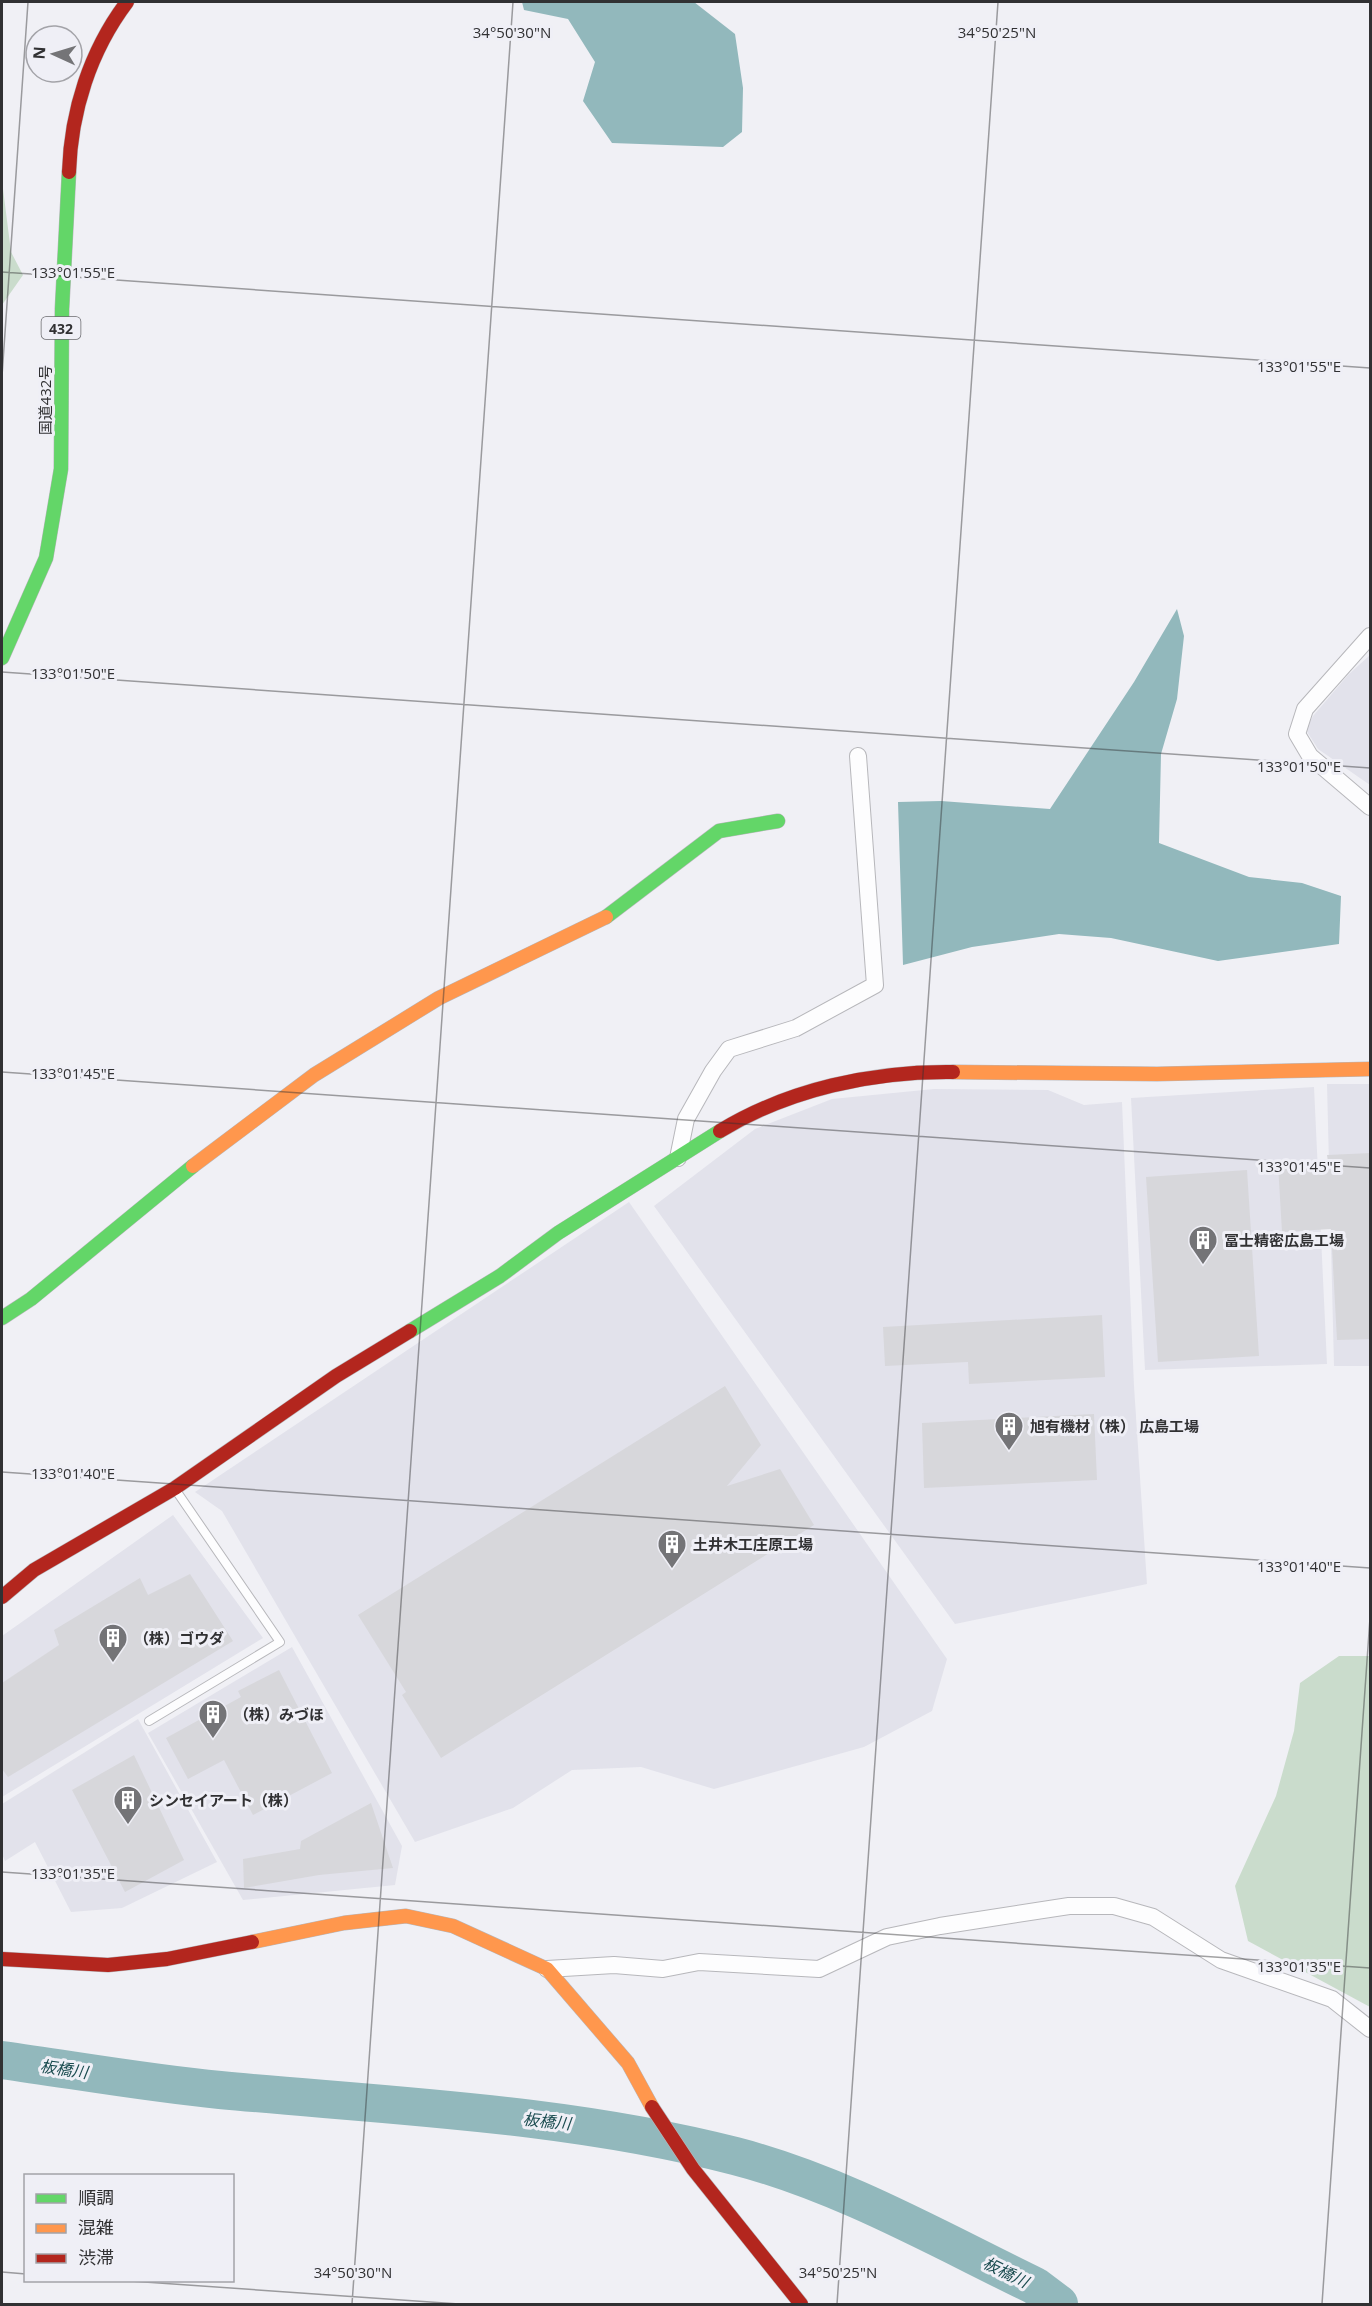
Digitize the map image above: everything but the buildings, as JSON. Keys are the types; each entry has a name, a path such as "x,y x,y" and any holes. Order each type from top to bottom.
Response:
{"main road":[{"name":"国道432号","path":"2,658 46,558 61,469 62,309 69,163 85,77 108,27 127,2"},
{"path":"2,1318 31,1299 190,1169 314,1075 439,998 600,922 719,831 778,821"},
{"path":"2,1597 34,1570 175,1488 336,1376 500,1276 558,1233 763,1108 795,1096 855,1080 912,1071 1156,1074 1371,1069"},
{"path":"2,1959 108,1965 167,1959 344,1923 406,1916 453,1926 547,1969 628,2063 662,2124 693,2169 801,2304"}],"street":[{"path":"1371,636 1305,709 1297,734 1310,756 1371,807"},
{"path":"678,1158 686,1119 713,1071 729,1049 796,1028 875,985 858,756"},
{"path":"547,1969 614,1965 663,1969 699,1962 819,1969 887,1938 919,1930 1069,1906 1114,1905 1153,1917 1221,1960 1332,1999 1371,2030"}],"lane":[{"path":"149,1721 280,1642 175,1488"}],"shaded area":[{"path":"1370,655 1370,785 1318,749 1306,730 1313,716 1348,675"},
{"path":"1327,1084 1370,1084 1370,1366 1334,1366"},
{"path":"1314,1087 1327,1364 1145,1370 1131,1098"},
{"path":"934,1089 1048,1090 1084,1105 1122,1102 1134,1386 1147,1584 955,1624 654,1206 755,1129 832,1099"},
{"path":"629,1202 947,1659 932,1711 864,1747 714,1789 641,1767 572,1770 513,1808 415,1842 222,1511 195,1492"},
{"name":"（株）ゴウダ","path":"173,1515 263,1638 2,1797 2,1636"},
{"path":"292,1647 402,1846 395,1885 243,1900 148,1733"},
{"path":"138,1719 217,1862 122,1908 71,1912 35,1842 5,1861 2,1854 2,1804"}],"green space":[{"path":"2,181 11,252 23,275 2,305"},
{"path":"1339,1656 1370,1656 1370,2007 1248,1941 1235,1886 1276,1796 1294,1731 1300,1683"}],"water":[{"path":"522,2 694,2 735,34 743,88 742,132 723,147 612,143 583,101 595,62 568,19 524,10"},
{"path":"1177,609 1184,636 1177,699 1161,754 1159,843 1249,877 1302,883 1341,896 1339,944 1218,961 1111,938 1059,934 972,947 903,965 898,802 941,801 1050,809 1134,682"}],"waterway":[{"name":"板橋川","path":"2,2060 220,2090 544,2120 672,2141 774,2167 813,2181 888,2214 1035,2286 1059,2304"}],"traffic: fast":[{"path":"2,658 46,558 61,469 62,309 69,172"},
{"path":"606,917 719,831 778,821"},
{"path":"410,1331 500,1276 558,1233 720,1131"},
{"path":"2,1318 31,1299 193,1166"}],"traffic: slow":[{"path":"193,1166 314,1075 439,998 606,917"},
{"path":"953,1072 1157,1074 1370,1069"},
{"path":"252,1942 344,1923 406,1916 453,1926 547,1969 628,2063 652,2107"}],"traffic: jam":[{"path":"69,172 78,104 85,82 103,41 127,2"},
{"path":"720,1131 774,1104 832,1085 893,1075 953,1072"},
{"path":"2,1597 34,1570 175,1488 336,1376 410,1331"},
{"path":"2,1959 108,1965 167,1959 252,1942"},
{"path":"652,2107 693,2169 801,2304"}],"place":[{"name":"冨士精密広島工場","path":"1203,1266"},
{"name":"旭有機材（株） 広島工場","path":"1009,1452"},
{"name":"土井木工庄原工場","path":"672,1570"},
{"name":"（株）ゴウダ","path":"113,1664"},
{"name":"（株）みづほ","path":"213,1740"},
{"name":"シンセイアート（株）","path":"128,1826"}]}
